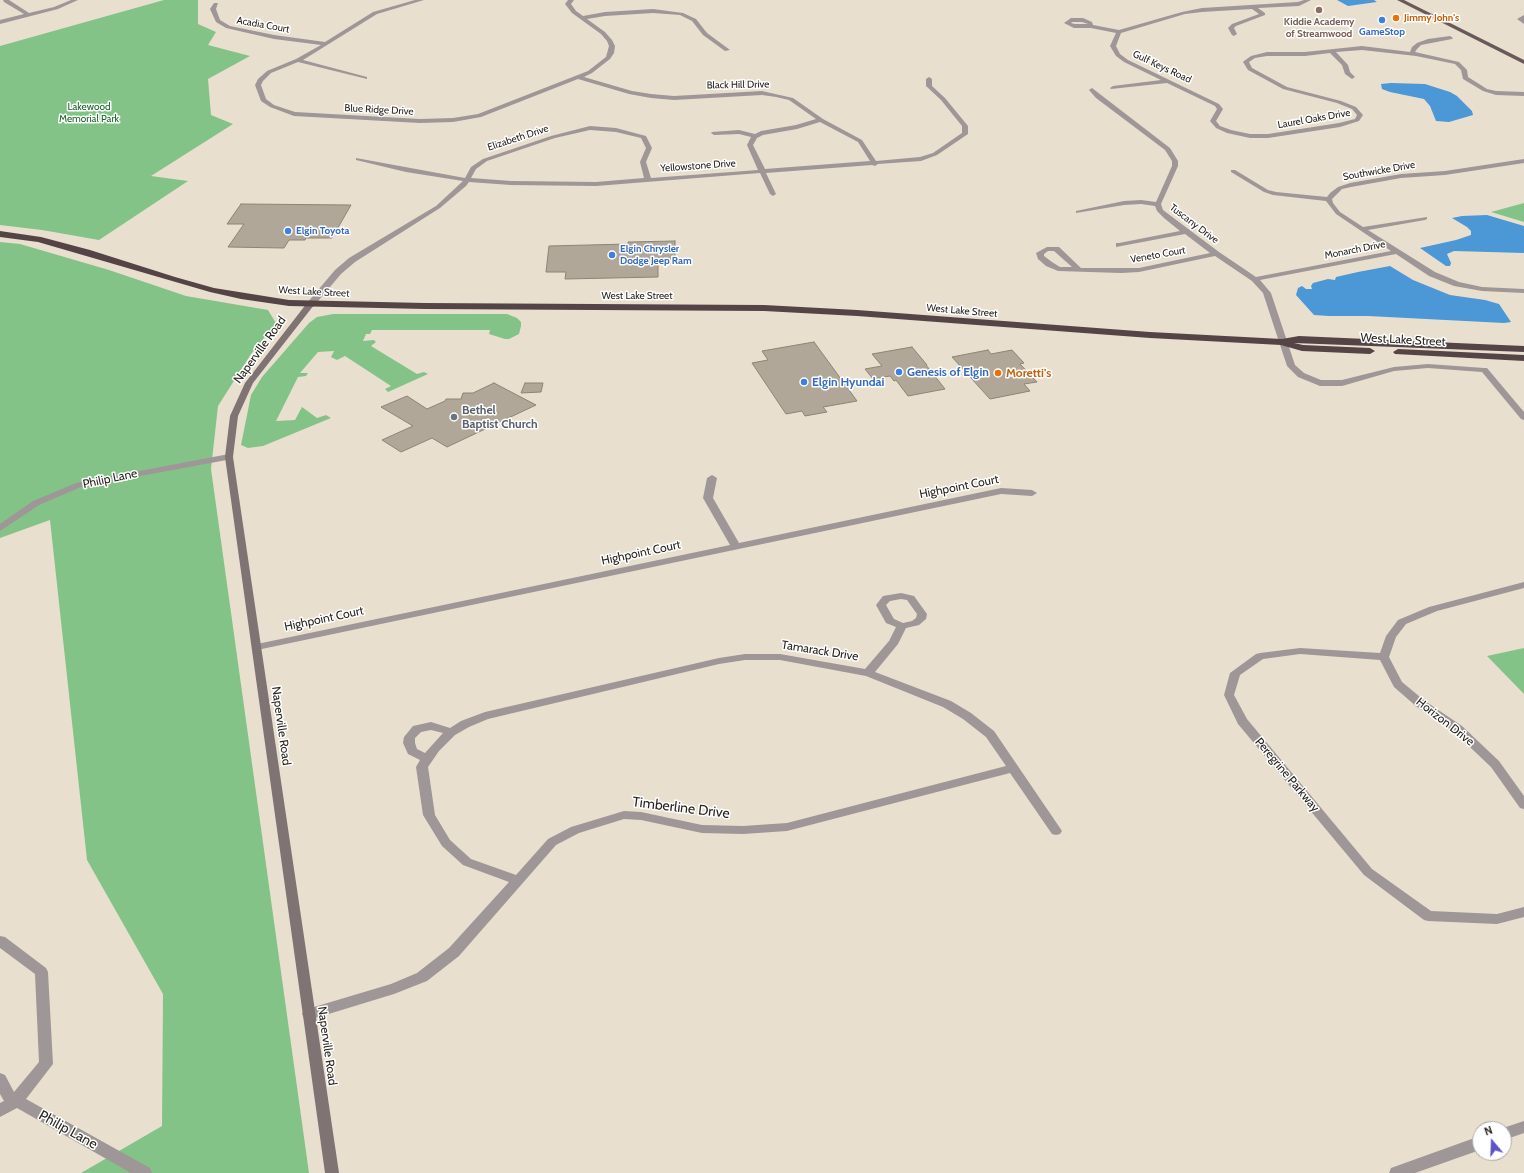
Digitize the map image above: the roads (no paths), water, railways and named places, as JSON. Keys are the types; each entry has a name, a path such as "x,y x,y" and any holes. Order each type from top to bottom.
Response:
{"highway":[{"name":"West Lake Street","path":"0,234 45,241 87,252 172,280 241,296 310,305 764,308 857,313 1150,335 1282,342 1299,339 1524,349"},
{"name":"West Lake Street","path":"1282,342 1302,348 1524,358"}],"main road":[{"path":"1400,0 1524,62"},
{"path":"1413,0 1524,55"}],"street":[{"path":"6,0 6,2 29,16"},
{"path":"0,22 29,16 56,8 75,0"},
{"name":"Blue Ridge Drive","path":"421,0 375,13 298,60 275,69 260,80 258,85 263,100 272,106 294,114 420,121 453,120 479,116 579,77 596,69 604,62 611,52 612,46 603,33 574,12 568,4 571,0"},
{"path":"1091,26 1118,32 1190,12 1299,4 1308,0"},
{"name":"Acadia Court","path":"216,4 213,10 218,21 228,28 274,37 326,44"},
{"path":"1234,34 1231,28 1234,25 1263,14 1253,7"},
{"path":"582,18 605,14 653,11 681,14 694,20 704,34 727,50"},
{"path":"1524,17 1520,19 1524,22"},
{"name":"Gulf Keys Road","path":"1118,32 1113,46 1118,55 1132,64 1202,96"},
{"path":"1412,54 1414,48 1419,44 1428,41 1450,38"},
{"name":"Laurel Oaks Drive","path":"1202,96 1217,105 1220,109 1213,122 1218,127 1229,132 1250,136 1268,136 1340,125 1357,120 1360,115 1354,108 1339,102 1285,88 1250,69 1246,62 1253,57 1267,54 1305,54 1349,49 1375,49 1443,59 1457,63 1464,70 1465,78 1485,90 1500,93 1524,94"},
{"path":"1331,51 1346,65 1348,73 1352,77"},
{"path":"298,60 365,78"},
{"name":"Black Hill Drive","path":"579,77 631,93 651,96 674,98 762,93 777,95 791,100 821,120 860,141 875,164"},
{"name":"Yellowstone Drive","path":"358,159 406,170 466,180 512,183 596,184 648,179 875,164 921,159 935,154 965,134 965,126 943,99 929,86 929,79"},
{"path":"1113,88 1168,81"},
{"name":"Tuscany Drive","path":"1092,90 1098,97 1168,149 1175,161 1175,166 1158,204 1160,211 1216,254 1255,279 1267,293 1282,342"},
{"path":"773,194 750,145 754,137 761,133 797,127 821,120"},
{"name":"Elizabeth Drive","path":"310,305 338,272 352,260 438,207 464,185 473,168 485,160 553,137 590,128 616,130 644,136 649,148 643,162 648,179"},
{"path":"714,133 739,132 756,136"},
{"name":"Southwicke Drive","path":"1329,199 1335,191 1350,185 1403,176 1445,173 1524,161"},
{"path":"1233,171 1266,191 1275,194 1329,199 1332,207 1338,213 1398,252"},
{"path":"1078,212 1130,203 1141,202 1158,204"},
{"path":"1362,229 1425,218"},
{"path":"1119,245 1186,232"},
{"name":"Veneto Court","path":"1078,270 1056,249 1047,249 1040,253 1041,257 1058,269 1078,270 1139,270 1216,254"},
{"name":"Monarch Drive","path":"1255,279 1398,252 1432,274 1457,284 1482,289 1524,291"},
{"name":"Naperville Road","path":"310,305 249,383 234,416 229,457 332,1173"},
{"path":"1282,342 1291,366 1300,376 1320,383 1342,383 1394,369 1422,367 1484,370 1524,417"},
{"name":"Philip Lane","path":"0,528 36,503 79,485 229,457"},
{"path":"712,478 708,498 736,546"},
{"name":"Highpoint Court","path":"256,647 1001,491 1032,493"},
{"path":"1384,657 1391,636 1402,622 1433,609 1524,585"},
{"path":"868,673 894,642 902,626"},
{"name":"Peregrine Parkway","path":"1384,657 1300,651 1260,656 1235,673 1229,695 1242,720 1368,872 1428,916 1497,919 1524,912"},
{"name":"Tamarack Drive","path":"517,880 467,862 446,843 429,815 422,767 435,748 451,732 465,724 485,716 718,661 745,657 780,657 868,673 947,704 967,716 990,734 1056,831"},
{"name":"Horizon Drive","path":"1384,657 1398,684 1421,704 1458,729 1495,764 1524,805"},
{"path":"427,759 412,751 409,744 410,736 417,729 432,726 451,732"},
{"name":"Timberline Drive","path":"309,1014 394,989 422,977 454,952 552,842 575,830 604,820 630,816 641,816 702,829 743,830 787,827 1014,768"},
{"path":"0,941 41,972 46,1064 16,1101 0,1111"},
{"name":"Philip Lane","path":"0,1079 8,1096 145,1173"},
{"path":"1512,1131 1524,1127"},
{"path":"1396,1173 1472,1146"}],"water":[{"path":"1337,0 1374,0 1377,2 1348,6"},
{"path":"1381,84 1425,84 1450,92 1457,96 1472,111 1473,115 1449,122 1436,121 1430,106 1424,99 1382,89"},
{"path":"1487,215 1524,226 1524,253 1454,251 1447,254 1451,263 1450,266 1446,266 1420,248 1471,235 1471,231 1467,227 1452,218"},
{"path":"1390,266 1413,280 1450,295 1485,300 1499,304 1511,322 1504,323 1368,316 1314,315 1296,295 1298,288 1302,286 1306,289 1312,289 1311,286 1313,283 1328,279 1335,280 1336,277"}],"place":[{"name":"Kiddie Academy of Streamwood","path":"1319,10"},
{"name":"Jimmy John's","path":"1396,18"},
{"name":"GameStop","path":"1382,20"},
{"name":"Elgin Toyota","path":"288,231"},
{"name":"Elgin Chrysler Dodge Jeep Ram","path":"612,255"},
{"name":"Genesis of Elgin","path":"899,372"},
{"name":"Moretti's","path":"998,373"},
{"name":"Elgin Hyundai","path":"804,382"},
{"name":"Bethel Baptist Church","path":"454,417"}],"park label":[{"name":"Lakewood Memorial Park","path":"89,112"}]}
